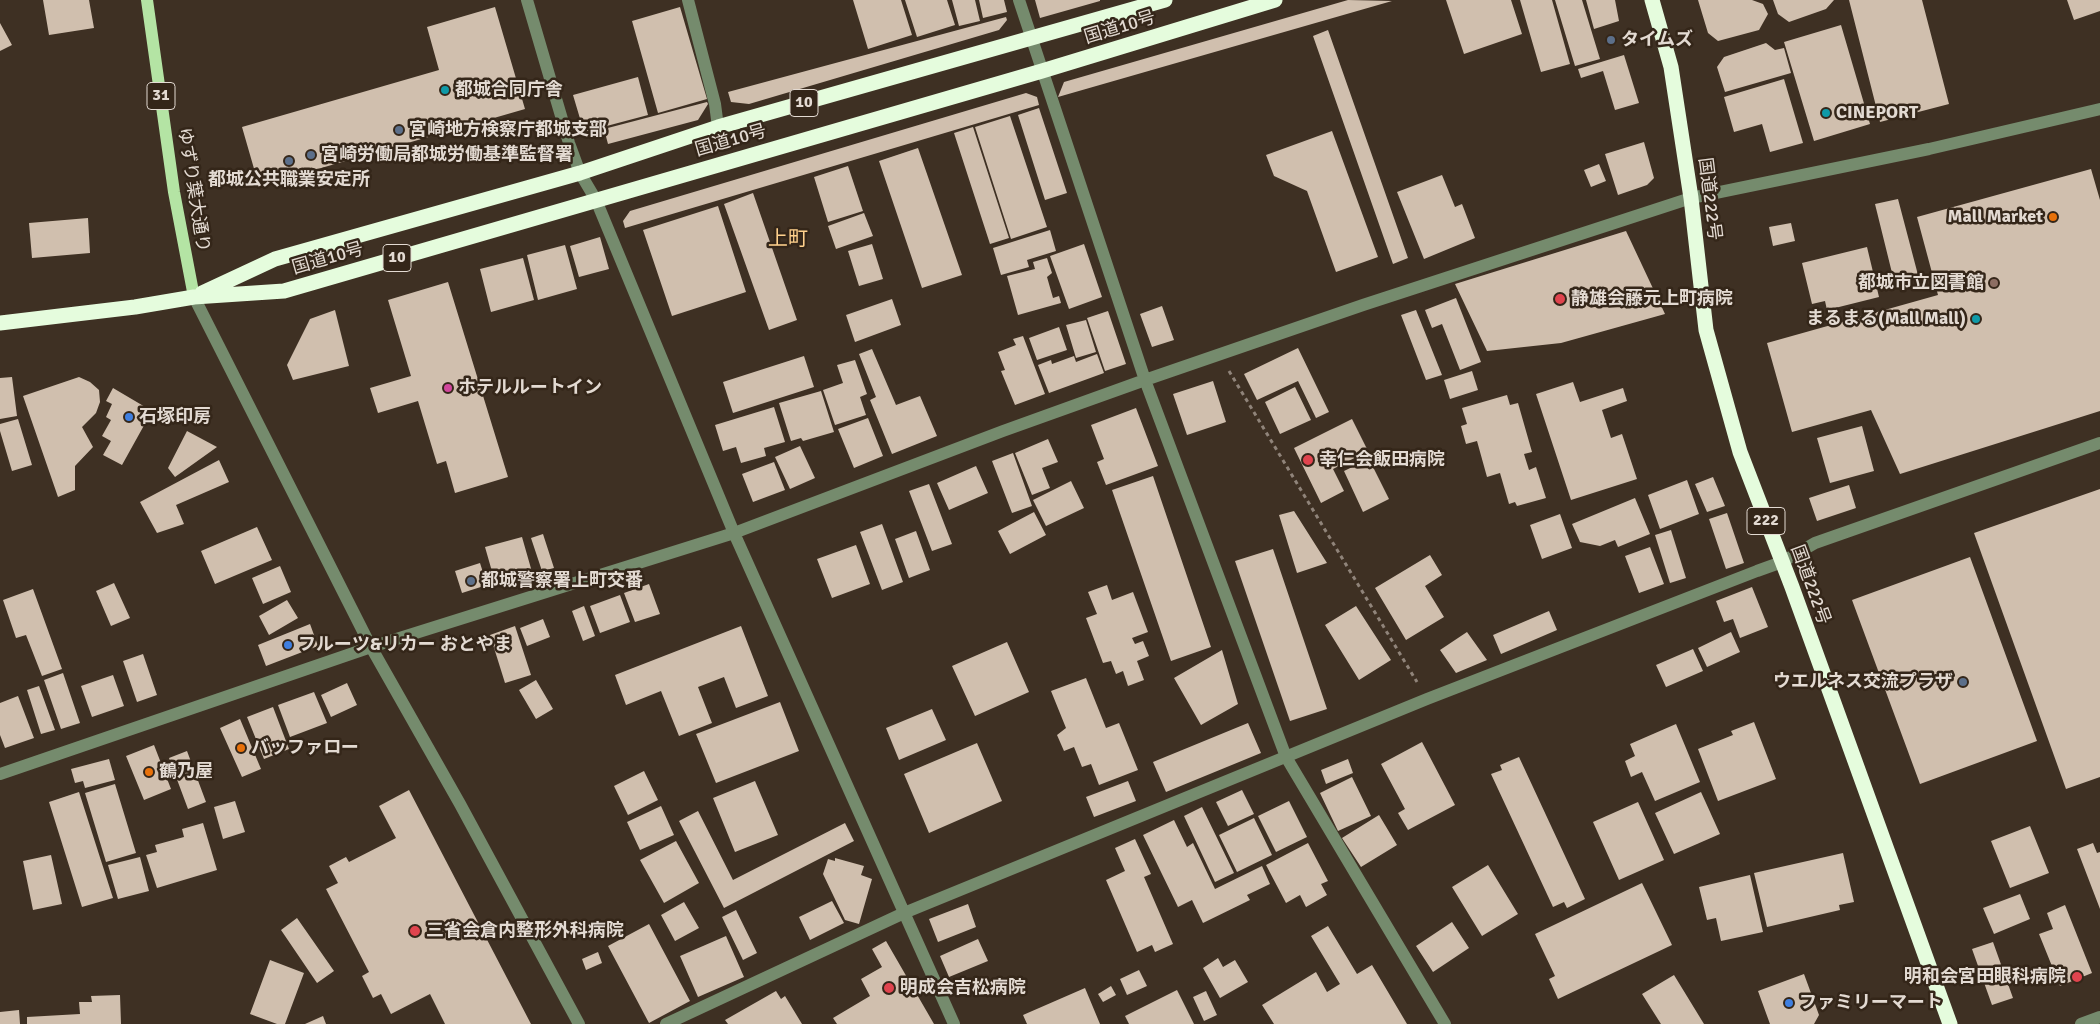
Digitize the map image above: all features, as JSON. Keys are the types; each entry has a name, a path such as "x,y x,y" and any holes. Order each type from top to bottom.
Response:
{"highway":[{"name":"国道10号","path":"194,297 275,259 580,173 718,127 1164,0"},
{"name":"国道10号","path":"0,323 135,307 194,297 284,291 1042,71 1275,0"},
{"name":"国道222号","path":"1652,0 1672,67 1691,198 1706,330 1740,452 1782,562 1950,1024"}],"main road":[{"name":"ゆずり葉大通り","path":"147,0 174,192 194,297"}],"street":[{"path":"527,0 569,143 580,173 596,200 734,533 954,1024"},
{"path":"688,0 718,127"},
{"path":"1019,0 1145,380 1286,758 1446,1024"},
{"path":"0,774 371,647 734,533 1003,431 1145,380 1363,305 1691,198 1928,149 2100,109"},
{"path":"194,297 371,647 460,804 579,1024"},
{"path":"666,1024 904,913 1427,699 1782,562 1815,543 2100,442"},
{"path":"2081,1024 2100,1017"}],"path":[{"path":"1220,355 1427,699"}],"building":[{"path":"43,0 89,0 94,28 49,35"},
{"path":"853,0 901,0 912,35 868,49"},
{"path":"905,0 947,0 955,25 917,37"},
{"path":"952,0 975,0 980,21 959,26"},
{"path":"979,0 1004,0 1007,12 983,18"},
{"path":"1035,0 1100,0 1100,1 1040,18"},
{"path":"1348,0 1392,1 1058,97 1064,82"},
{"path":"1446,0 1511,0 1522,34 1464,54"},
{"path":"1520,0 1552,0 1570,64 1541,72"},
{"path":"1555,0 1582,0 1600,59 1575,66"},
{"path":"1586,0 1615,0 1619,21 1594,29"},
{"path":"1698,0 1752,0 1763,4 1768,14 1759,30 1718,41 1708,33"},
{"path":"1773,0 1834,0 1826,9 1789,22 1778,14"},
{"path":"1849,0 1922,0 1949,104 1880,122"},
{"path":"2067,0 2100,0 2100,11 2074,20"},
{"name":"都城合同庁舎","path":"495,7 525,109 259,186 242,127 439,70 427,27"},
{"path":"680,7 707,99 658,113 632,21"},
{"path":"1006,17 1007,20 999,30 749,104 731,102 728,92"},
{"path":"0,23 12,45 0,51"},
{"path":"1841,25 1870,124 1814,141 1784,42"},
{"path":"1328,30 1408,258 1393,264 1313,36"},
{"path":"1766,43 1775,50 1784,48 1791,73 1725,92 1717,67 1724,57"},
{"path":"1624,55 1639,103 1615,110 1603,71 1581,78 1578,69"},
{"path":"638,77 648,115 584,132 573,95"},
{"path":"1784,79 1803,143 1770,152 1762,124 1734,132 1724,97"},
{"path":"1026,93 1037,97 1039,105 625,228 623,221 630,211"},
{"path":"707,102 708,104 698,120 608,144 604,129"},
{"path":"1039,108 1067,193 1045,200 1018,115"},
{"path":"1010,116 1047,227 1011,239 975,127"},
{"path":"973,127 1009,238 990,244 954,133"},
{"path":"1332,131 1378,257 1336,272 1307,191 1274,176 1266,155"},
{"path":"1644,142 1654,178 1647,185 1618,195 1605,154"},
{"path":"918,148 962,275 922,288 879,161"},
{"path":"1599,164 1606,181 1591,187 1584,170"},
{"path":"848,166 863,211 828,222 814,177"},
{"name":"まるまる(Mall Mall)","path":"2091,169 2100,200 2100,411 1900,474 1871,410 1792,432 1767,343 1938,295 1917,217"},
{"path":"1442,175 1455,207 1462,204 1475,238 1424,259 1397,192"},
{"path":"753,193 797,320 769,330 724,204"},
{"path":"1898,199 1918,275 1894,281 1875,204"},
{"path":"718,206 746,292 672,316 643,230"},
{"path":"864,213 873,236 836,249 828,226"},
{"path":"88,218 90,253 32,258 29,223"},
{"path":"1791,223 1795,241 1773,246 1769,227"},
{"path":"1050,230 1056,251 1027,260 1029,267 1001,275 993,248"},
{"name":"静雄会藤元上町病院","path":"1626,231 1665,314 1561,343 1487,351 1455,284"},
{"path":"600,237 609,269 579,277 570,246"},
{"path":"872,244 883,279 859,286 848,251"},
{"path":"1084,244 1102,297 1069,309 1050,256"},
{"path":"565,245 577,289 538,300 527,255"},
{"path":"1867,247 1879,297 1827,310 1825,301 1812,304 1802,263"},
{"path":"523,258 534,300 491,312 480,269"},
{"path":"1047,258 1052,273 1047,277 1053,298 1059,296 1061,303 1018,315 1007,276 1035,269 1033,262"},
{"name":"ホテルルートイン","path":"448,282 508,477 455,493 446,461 437,464 418,401 378,413 370,388 411,376 388,300"},
{"path":"1456,298 1481,362 1460,370 1442,324 1432,328 1425,310"},
{"path":"892,299 901,325 855,342 846,315"},
{"path":"1162,306 1174,340 1152,347 1140,314"},
{"path":"335,310 349,366 293,380 287,365 310,319"},
{"path":"1416,310 1442,375 1426,380 1401,315"},
{"path":"1108,311 1126,364 1105,371 1087,318"},
{"path":"1086,320 1096,352 1076,358 1066,325"},
{"path":"1059,327 1067,350 1037,360 1029,338"},
{"path":"1023,336 1045,394 1015,405 1001,371 1005,370 998,352 1016,345 1013,339"},
{"path":"1298,348 1329,412 1316,418 1298,381 1257,400 1244,374"},
{"path":"872,349 896,405 920,396 937,436 892,454 870,400 876,397 859,354"},
{"path":"1097,354 1104,373 1049,393 1038,365 1051,360 1052,364 1074,356 1076,362"},
{"path":"804,356 814,387 733,413 723,382"},
{"path":"855,360 867,394 860,397 866,415 835,425 823,390 843,383 837,365"},
{"path":"1472,371 1478,390 1450,399 1444,380"},
{"path":"12,377 17,416 0,419 0,378"},
{"path":"79,377 90,382 99,390 100,402 96,413 82,427 93,447 75,466 75,490 58,497 23,396"},
{"path":"1213,381 1226,422 1187,435 1173,394"},
{"path":"1573,382 1580,402 1623,388 1627,401 1602,410 1611,438 1622,434 1637,479 1571,500 1536,394"},
{"path":"1295,387 1311,420 1280,434 1265,402"},
{"path":"113,388 152,411 122,465 103,455 111,441 102,436 111,420 106,417 112,404 106,401"},
{"path":"821,391 834,432 803,441 801,438 791,441 779,403"},
{"path":"1507,395 1510,405 1518,403 1532,452 1524,454 1529,470 1536,467 1546,498 1517,506 1515,502 1509,504 1500,473 1487,477 1477,441 1466,444 1461,426 1467,424 1462,408"},
{"path":"774,407 785,442 764,448 766,456 741,463 736,447 723,451 715,425"},
{"path":"1136,408 1158,466 1106,485 1097,462 1104,459 1091,425"},
{"path":"868,418 883,456 854,468 838,429"},
{"path":"18,419 32,465 12,471 0,431 0,424"},
{"path":"1352,419 1368,451 1333,469 1344,491 1321,503 1294,448"},
{"path":"1862,426 1874,471 1830,483 1817,438"},
{"path":"187,431 217,447 175,477 168,468"},
{"path":"1048,439 1058,462 1042,468 1050,488 1032,495 1015,453"},
{"path":"800,446 815,478 790,489 775,457"},
{"path":"1013,453 1032,506 1012,513 992,461"},
{"path":"1369,459 1389,499 1363,512 1344,471"},
{"path":"219,460 229,482 176,505 184,524 157,533 140,502"},
{"path":"774,462 785,490 753,502 742,474"},
{"path":"976,466 988,493 949,510 937,483"},
{"path":"1153,476 1211,647 1171,661 1112,490"},
{"path":"1713,477 1725,506 1707,512 1695,484"},
{"path":"1687,480 1699,514 1660,529 1648,495"},
{"path":"1071,481 1084,508 1046,526 1033,500"},
{"path":"929,484 952,544 932,551 909,491"},
{"path":"1849,485 1856,508 1817,521 1809,498"},
{"path":"2100,489 2100,777 2066,789 1974,533"},
{"path":"1635,498 1650,534 1618,547 1615,540 1600,546 1580,542 1572,524"},
{"path":"1294,511 1327,563 1297,573 1279,515"},
{"path":"1034,512 1046,535 1010,554 998,531"},
{"path":"1727,513 1744,563 1726,569 1709,519"},
{"path":"1560,514 1572,548 1542,559 1530,525"},
{"path":"882,524 903,582 882,590 860,532"},
{"path":"257,527 272,560 215,584 201,551"},
{"path":"1671,530 1686,578 1670,583 1655,535"},
{"path":"916,531 930,570 909,578 895,539"},
{"path":"543,534 554,568 542,571 531,538"},
{"path":"522,537 532,572 495,582 485,547"},
{"path":"856,545 870,584 832,598 817,559"},
{"path":"1650,547 1664,584 1639,593 1625,556"},
{"path":"1273,549 1327,709 1290,721 1235,561"},
{"path":"1430,555 1442,575 1425,586 1444,617 1406,640 1375,588"},
{"path":"1970,557 2037,741 1920,784 1852,600"},
{"path":"480,563 487,585 462,593 455,571"},
{"path":"280,566 291,592 263,604 252,578"},
{"path":"114,583 130,618 111,626 96,591"},
{"path":"649,584 660,614 635,622 624,593"},
{"path":"1107,585 1112,600 1133,592 1148,632 1132,638 1135,644 1143,641 1149,656 1137,661 1144,680 1128,686 1123,671 1116,674 1111,661 1103,663 1086,618 1097,614 1088,592"},
{"path":"1752,587 1768,627 1740,638 1733,619 1724,622 1716,601"},
{"path":"33,589 62,669 42,676 26,635 16,638 3,600"},
{"path":"620,595 630,622 600,633 590,606"},
{"path":"287,600 298,618 269,635 259,616"},
{"path":"584,606 595,636 583,641 572,611"},
{"path":"1356,606 1391,660 1359,680 1325,625"},
{"path":"1549,611 1557,630 1501,654 1493,635"},
{"path":"543,619 550,637 527,646 520,628"},
{"name":"フルーツ&リカー おとやま","path":"310,624 318,646 266,666 258,645"},
{"path":"515,626 531,675 505,683 490,635"},
{"path":"741,626 768,696 736,708 724,677 698,687 712,723 679,736 661,691 626,705 615,675"},
{"path":"1467,632 1487,660 1456,673 1440,650"},
{"path":"1731,632 1740,652 1707,667 1698,648"},
{"path":"1007,642 1029,692 975,716 952,666"},
{"path":"1693,649 1703,671 1666,687 1656,665"},
{"path":"1222,650 1238,704 1201,725 1174,678"},
{"path":"143,654 157,695 137,702 123,661"},
{"path":"63,673 80,723 61,729 44,680"},
{"path":"113,675 124,706 92,717 81,686"},
{"path":"1086,678 1106,728 1119,723 1138,770 1099,785 1091,764 1082,767 1074,747 1064,751 1057,735 1066,728 1051,691"},
{"path":"536,680 553,709 536,719 519,690"},
{"path":"347,683 357,705 331,717 321,695"},
{"path":"39,686 55,730 41,734 27,690"},
{"path":"314,692 327,723 290,737 278,705"},
{"path":"18,696 34,738 5,748 0,735 0,703"},
{"path":"780,702 799,751 716,783 696,734"},
{"path":"273,707 289,749 264,759 247,717"},
{"path":"932,709 946,740 899,760 886,728"},
{"name":"バッファロー","path":"240,719 261,769 242,777 220,728"},
{"path":"1754,722 1776,779 1718,801 1698,749 1733,735 1731,731"},
{"path":"1248,723 1261,753 1166,792 1153,762"},
{"path":"1676,724 1700,782 1655,801 1642,772 1631,777 1625,761 1635,756 1630,744"},
{"path":"1422,742 1455,805 1408,830 1398,813 1405,809 1381,764"},
{"path":"977,743 1002,801 929,833 904,774"},
{"name":"鶴乃屋","path":"154,745 171,789 144,800 126,756"},
{"path":"187,751 206,802 188,809 169,758"},
{"path":"1519,757 1585,899 1567,908 1564,902 1553,907 1491,774 1502,770 1500,765"},
{"path":"109,759 115,780 85,788 83,781 75,783 71,769"},
{"path":"1348,759 1353,773 1326,784 1321,770"},
{"path":"644,771 658,800 628,815 614,786"},
{"path":"1352,777 1371,816 1338,831 1320,793"},
{"path":"755,781 778,835 735,852 713,798"},
{"path":"1128,781 1136,801 1094,817 1086,797"},
{"path":"115,784 136,853 106,862 85,793"},
{"name":"三省会倉内整形外科病院","path":"409,790 531,1024 445,1024 430,994 391,1014 381,994 373,998 362,976 369,972 326,889 338,883 329,866 346,857 349,862 396,838 379,806"},
{"path":"1242,790 1254,814 1228,826 1216,802"},
{"path":"79,792 113,898 82,907 49,802"},
{"path":"1701,792 1720,834 1674,854 1655,813"},
{"path":"235,801 245,832 223,839 214,807"},
{"path":"1289,801 1307,837 1276,852 1258,816"},
{"path":"1638,802 1664,860 1619,880 1593,822"},
{"path":"661,806 674,835 640,850 627,822"},
{"path":"1202,807 1234,873 1215,882 1184,816"},
{"path":"698,811 733,880 845,823 854,841 724,908 679,821"},
{"path":"1379,815 1397,845 1361,867 1342,838"},
{"path":"1254,818 1272,855 1237,872 1219,835"},
{"path":"1174,820 1187,847 1193,843 1215,889 1262,866 1270,884 1247,895 1250,900 1203,923 1192,900 1178,907 1143,835"},
{"path":"203,823 217,870 157,888 146,855 157,852 155,845 184,837 182,829"},
{"path":"2030,826 2049,873 2010,888 1991,841"},
{"path":"1135,839 1151,874 1144,877 1173,944 1155,952 1152,945 1137,952 1106,880 1125,871 1115,848"},
{"path":"676,841 699,883 664,903 640,860"},
{"path":"1308,843 1328,881 1321,884 1327,895 1306,907 1300,895 1286,903 1266,865"},
{"path":"2093,843 2097,853 2100,852 2100,909 2077,849"},
{"path":"1843,853 1854,902 1839,905 1840,910 1767,927 1754,873"},
{"path":"51,855 62,904 33,910 23,861"},
{"path":"140,857 149,891 118,899 108,865"},
{"path":"835,858 864,866 861,875 872,879 859,924 845,920 823,874 828,859 835,861"},
{"path":"1488,865 1518,914 1482,936 1452,887"},
{"path":"1750,875 1763,932 1721,941 1716,918 1707,920 1699,887"},
{"path":"1642,883 1672,945 1558,999 1549,979 1555,976 1535,934"},
{"path":"2020,894 2030,919 1994,934 1983,908"},
{"path":"832,901 844,923 810,940 799,917"},
{"path":"684,902 699,928 675,941 661,915"},
{"path":"968,904 976,927 938,942 929,919"},
{"path":"2065,905 2092,973 2060,986 2039,934 2053,929 2047,913"},
{"path":"736,910 757,953 743,960 722,917"},
{"path":"297,918 334,971 317,983 281,930"},
{"path":"1452,922 1469,948 1433,972 1416,946"},
{"path":"649,924 690,1001 649,1023 608,946"},
{"path":"1328,926 1357,974 1372,965 1407,1024 1274,1024 1262,1005 1316,972 1327,992 1340,984 1311,936"},
{"path":"726,936 744,977 698,997 680,956"},
{"path":"978,939 988,961 949,977 940,956"},
{"name":"明成会吉松病院","path":"886,941 934,1024 837,1024 833,1018 870,996 861,979 882,967 872,949"},
{"path":"1993,942 2013,998 1992,1005 1972,949"},
{"path":"598,952 602,963 586,970 582,959"},
{"path":"1218,958 1223,967 1235,960 1248,982 1220,998 1203,968"},
{"path":"270,960 304,973 285,1024 277,1024 250,1014"},
{"path":"1139,970 1147,986 1127,995 1120,979"},
{"name":"ファミリーマート","path":"1804,974 1819,1015 1814,1024 1770,1024 1758,991"},
{"path":"1674,975 1704,1024 1661,1024 1642,994"},
{"path":"1111,986 1116,995 1103,1002 1098,994"},
{"path":"1085,988 1100,1024 1027,1024 1023,1015"},
{"path":"1177,990 1194,1024 1129,1024 1125,1016"},
{"path":"776,991 781,999 785,996 802,1024 728,1024 725,1020"},
{"path":"1206,991 1217,1015 1204,1021 1193,997"},
{"path":"120,995 121,1024 27,1024 27,1017 80,1014 79,1002 92,1002 91,996"},
{"path":"19,1010 20,1024 0,1024 0,1012"},
{"path":"323,1016 326,1024 305,1024"}],"place":[{"name":"タイムズ","path":"1611,40"},
{"name":"都城合同庁舎","path":"445,90"},
{"name":"CINEPORT","path":"1826,113"},
{"name":"宮崎地方検察庁都城支部","path":"399,130"},
{"name":"宮崎労働局都城労働基準監督署","path":"311,155"},
{"name":"都城公共職業安定所","path":"289,161"},
{"name":"Mall Market","path":"2053,217"},
{"name":"都城市立図書館","path":"1994,283"},
{"name":"静雄会藤元上町病院","path":"1560,299"},
{"name":"まるまる(Mall Mall)","path":"1976,319"},
{"name":"ホテルルートイン","path":"448,388"},
{"name":"石塚印房","path":"129,417"},
{"name":"幸仁会飯田病院","path":"1308,460"},
{"name":"都城警察署上町交番","path":"471,581"},
{"name":"フルーツ&リカー おとやま","path":"288,645"},
{"name":"ウエルネス交流プラザ","path":"1963,682"},
{"name":"バッファロー","path":"241,748"},
{"name":"鶴乃屋","path":"149,772"},
{"name":"三省会倉内整形外科病院","path":"415,931"},
{"name":"明和会宮田眼科病院","path":"2077,977"},
{"name":"明成会吉松病院","path":"889,988"},
{"name":"ファミリーマート","path":"1789,1003"}],"district":[{"name":"上町","path":"788,240"}]}
